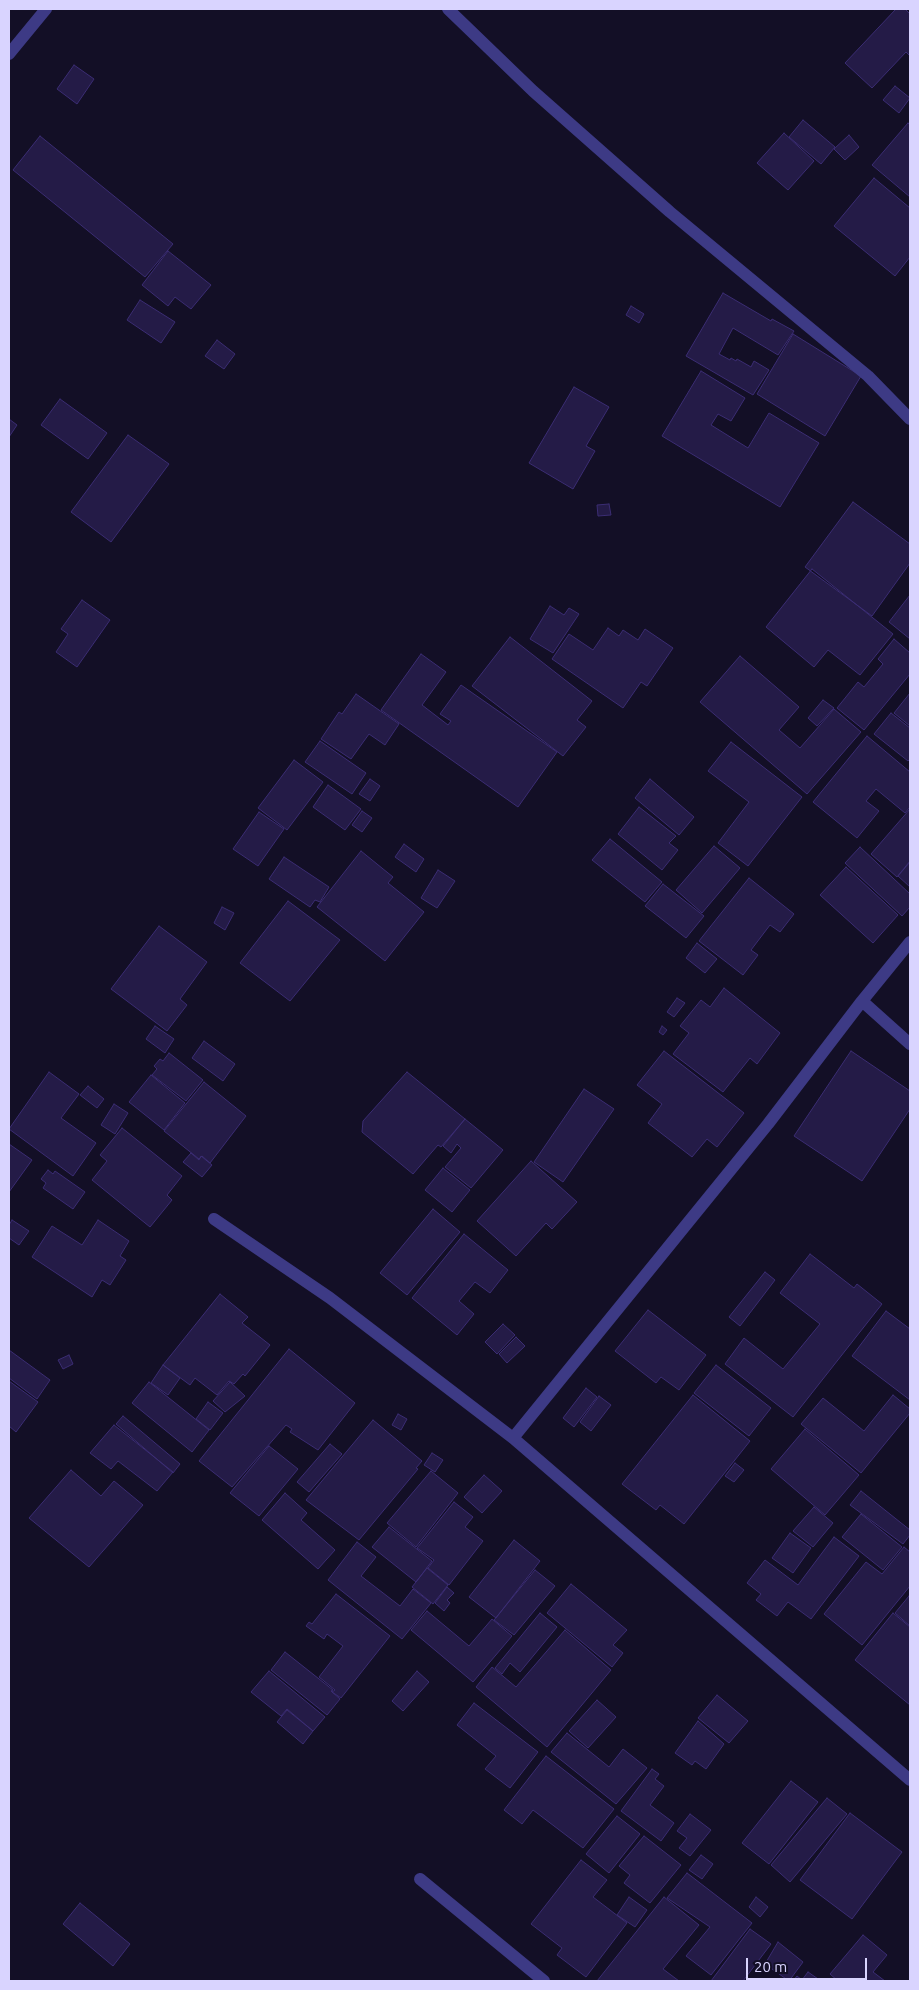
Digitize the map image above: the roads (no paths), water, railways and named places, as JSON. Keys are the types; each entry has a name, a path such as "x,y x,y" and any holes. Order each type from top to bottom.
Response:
{"street":[{"path":"9,54 46,9"},
{"path":"448,9 533,91 670,212 868,376 910,419"},
{"path":"513,1438 768,1124 862,1001 910,942"},
{"path":"862,1001 910,1044"},
{"path":"214,1219 330,1298 513,1438 910,1780"},
{"path":"420,1879 544,1981"}]}
